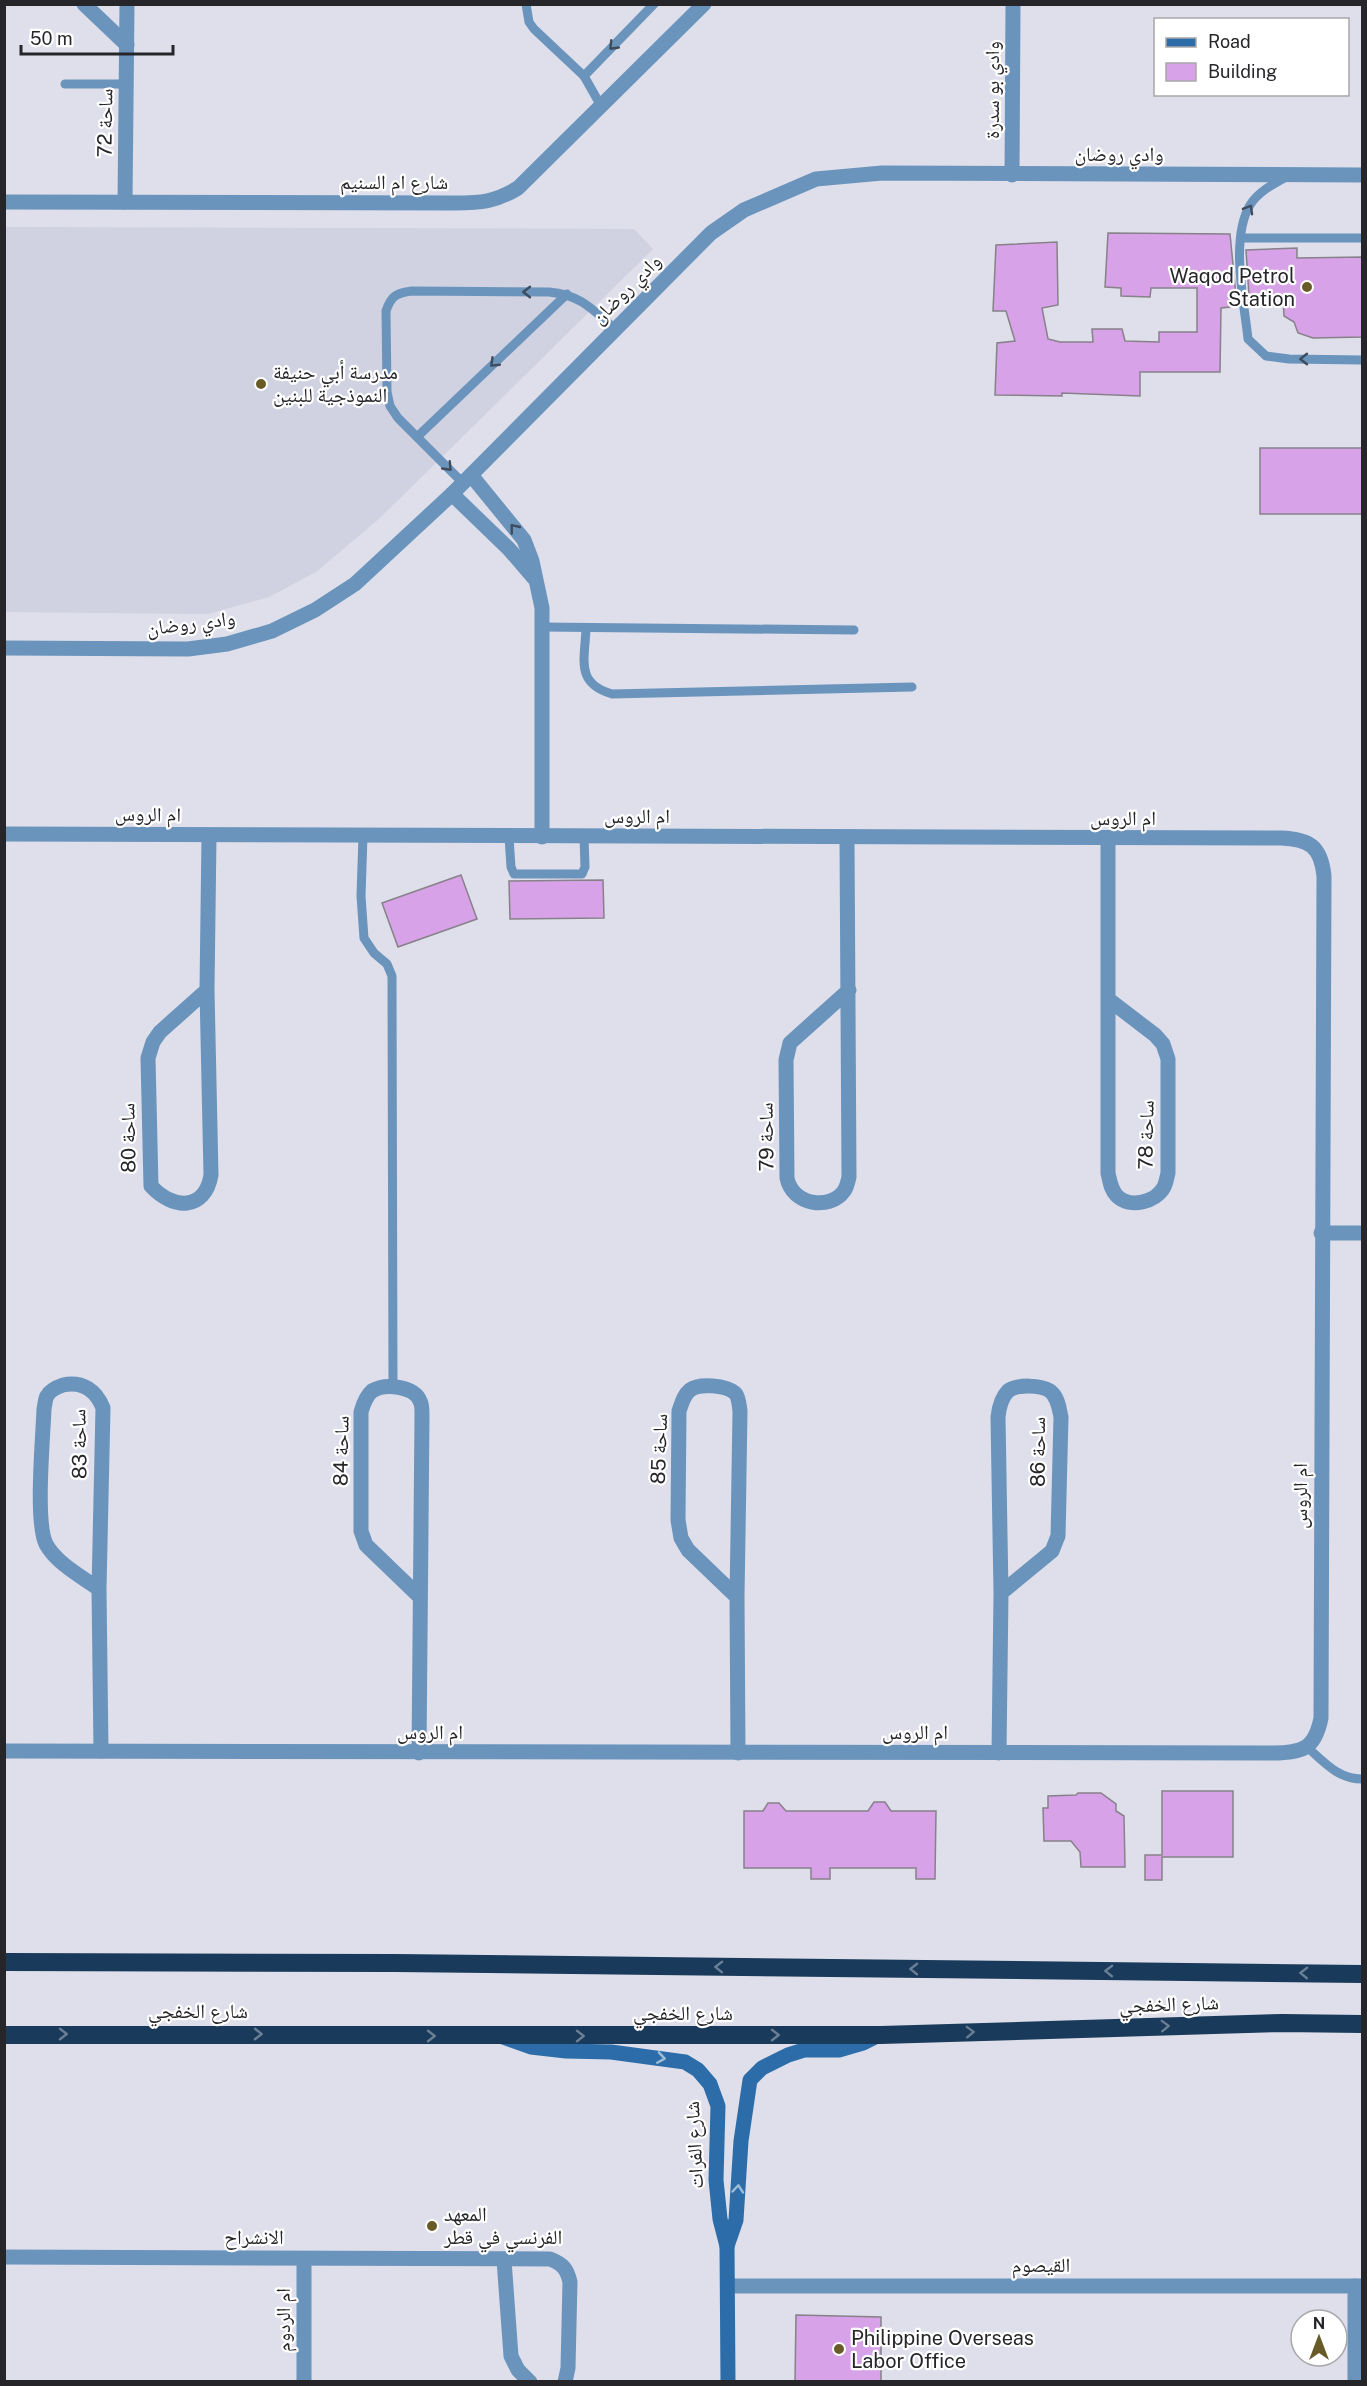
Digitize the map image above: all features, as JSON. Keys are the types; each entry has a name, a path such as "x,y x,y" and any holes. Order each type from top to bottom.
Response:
{"highway":[{"name":"شارع الخفجي","path":"4,1962 395,1963 1362,1974"},
{"name":"شارع الخفجي","path":"4,2035 881,2035 1282,2023 1362,2024"}],"street":[{"path":"84,4 127,45"},
{"name":"ساحة 72","path":"125,202 127,4"},
{"name":"شارع ام السنيم","path":"4,202 490,202 518,188 704,4"},
{"name":"وادي بو سدرة","path":"1012,175 1013,4"},
{"name":"وادي روضان","path":"4,648 188,649 227,644 272,631 315,610 355,584 462,484 711,233 744,210 816,179 882,173 1362,175"},
{"path":"462,484 509,549 537,581"},
{"path":"462,484 524,540 537,581 542,608 542,837"},
{"name":"ام الروس","path":"4,834 1297,839 1307,842 1319,854 1324,876 1321,1718 1318,1733 1301,1751 1289,1753 4,1751"},
{"name":"ساحة 80","path":"207,990 160,1032 153,1042 148,1058 151,1186 159,1195 171,1202 192,1202 203,1195 209,1187 211,1174 207,990 209,836"},
{"name":"ساحة 79","path":"847,838 849,990 849,1177 846,1190 838,1197 827,1201 809,1202 797,1197 789,1188 787,1178 786,1060 790,1043 849,990"},
{"name":"ساحة 78","path":"1108,839 1108,999 1108,1173 1111,1188 1118,1197 1128,1202 1142,1203 1154,1198 1164,1187 1168,1173 1168,1059 1163,1044 1155,1035 1108,999"},
{"path":"1321,1233 1362,1233"},
{"name":"ساحة 83","path":"99,1589 59,1560 46,1544 41,1523 44,1409 48,1395 57,1387 70,1383 83,1385 93,1392 99,1398 103,1408 99,1589 101,1750"},
{"name":"ساحة 85","path":"737,1597 688,1550 681,1538 678,1520 680,1411 683,1398 691,1389 704,1386 735,1392 740,1411 737,1597 738,1753"},
{"name":"ساحة 86","path":"999,1753 1001,1593 998,1418 1000,1402 1009,1390 1019,1387 1036,1387 1051,1392 1058,1403 1061,1417 1058,1536 1052,1551 1001,1593"},
{"path":"393,1388 413,1392 420,1401 422,1415 419,1753"},
{"name":"ساحة 84","path":"393,1388 373,1390 365,1400 361,1412 361,1530 366,1545 420,1597"},
{"name":"شارع الفرات","path":"727,2246 736,2220 741,2140 750,2080 762,2068 788,2055 804,2050 839,2050 881,2035"},
{"name":"شارع الفرات","path":"501,2036 531,2047 566,2051 611,2052 685,2062 698,2070 710,2084 718,2106 716,2180 720,2219 727,2246 728,2382"},
{"name":"الانشراح","path":"4,2257 550,2259 561,2263 568,2272 570,2282 568,2368 565,2382"},
{"name":"ام الردوم","path":"304,2259 304,2382"},
{"path":"504,2260 511,2356 518,2370 530,2382"},
{"name":"القيصوم","path":"728,2286 1359,2286 1355,2382"}],"lane":[{"path":"526,4 529,22 534,29 584,76 601,106"},
{"path":"584,76 654,4"},
{"path":"65,84 126,84"},
{"path":"1291,175 1270,186 1251,203 1244,219 1240,238 1240,260 1248,339 1266,356 1289,359 1362,360"},
{"path":"1240,238 1362,238"},
{"path":"462,484 390,406 387,392 386,311 390,299 398,293 412,291 567,294 584,301 615,329"},
{"path":"417,437 567,294"},
{"path":"542,627 854,630"},
{"path":"586,628 585,671 588,682 597,690 612,694 912,687"},
{"path":"363,836 364,938 374,953 387,964 392,976 393,1388"},
{"path":"509,837 511,867 514,874 582,874 585,867 584,837"},
{"path":"1307,1747 1337,1774 1362,1779"}],"shaded area":[{"name":"مدرسة أبي حنيفة النموذجية للبنين","path":"5,227 634,229 653,249 380,518 316,572 269,597 208,614 5,612"}],"building":[{"path":"1108,233 1230,234 1236,295 1230,294 1230,307 1221,308 1220,372 1140,372 1140,396 1062,393 1062,396 995,395 997,343 1015,341 1006,311 993,311 996,245 1057,242 1058,305 1042,308 1048,339 1060,342 1093,342 1092,329 1122,329 1125,341 1159,342 1159,332 1197,332 1197,288 1151,288 1150,297 1121,296 1121,288 1105,287"},
{"name":"Waqod Petrol Station","path":"1297,248 1297,258 1362,257 1362,337 1313,338 1298,333 1294,322 1284,316 1283,297 1249,295 1246,250"},
{"path":"1260,448 1362,448 1362,514 1260,514"},
{"path":"461,875 477,919 398,947 382,903"},
{"path":"603,880 604,918 510,919 509,881"},
{"path":"1162,1791 1233,1791 1233,1857 1162,1857 1162,1880 1145,1880 1145,1855 1162,1855"},
{"path":"1101,1793 1116,1804 1116,1811 1124,1816 1125,1867 1081,1867 1080,1852 1071,1841 1044,1841 1043,1808 1048,1808 1048,1796"},
{"path":"874,1802 885,1802 891,1811 936,1811 935,1879 916,1879 916,1868 830,1868 830,1879 811,1879 811,1868 744,1868 744,1811 763,1811 768,1803 779,1803 786,1811 868,1811"},
{"name":"Philippine Overseas Labor Office","path":"796,2315 881,2317 881,2382 795,2382"}],"place":[{"name":"Waqod Petrol Station","path":"1307,287"},
{"name":"مدرسة أبي حنيفة النموذجية للبنين","path":"261,384"},
{"name":"المعهد الفرنسي في قطر","path":"432,2226"},
{"name":"Philippine Overseas Labor Office","path":"839,2349"}]}
